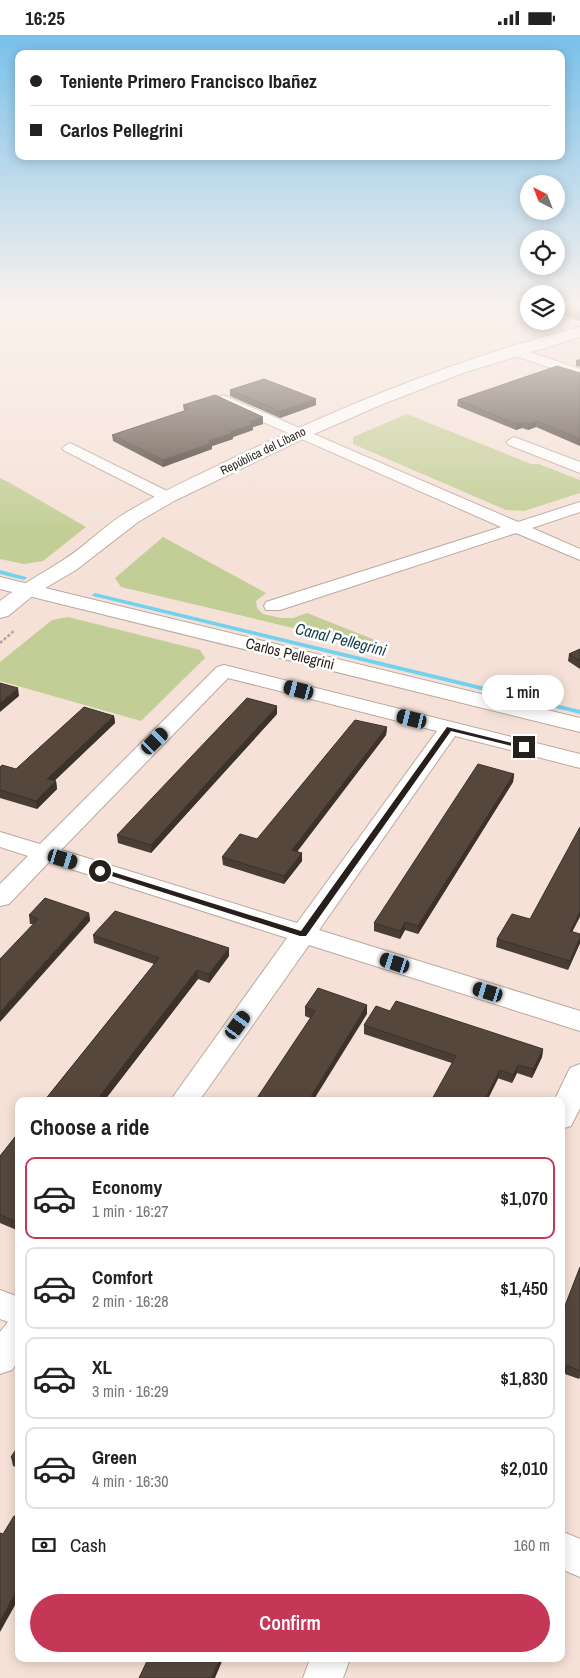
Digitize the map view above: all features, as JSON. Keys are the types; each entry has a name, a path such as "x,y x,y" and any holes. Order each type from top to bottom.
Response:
{"street":[{"name":"República del Líbano","path":"0,611 28,590 69,566 131,518 167,497 301,433 386,396 422,383"},
{"path":"224,399 580,555"},
{"path":"514,442 580,468"},
{"path":"70,448 167,497"},
{"path":"273,606 580,507"},
{"name":"Carlos Pellegrini","path":"0,583 580,725"},
{"path":"0,898 224,671 580,761"},
{"path":"187,1097 450,728"},
{"path":"0,839 580,1021"},
{"path":"565,1109 580,1075"},
{"path":"0,1303 15,1310"},
{"path":"0,1359 15,1338"},
{"path":"565,1552 580,1558"},
{"path":"323,1678 329,1662"}],"green space":[{"path":"407,414 531,464 539,464 580,480 580,493 524,511 506,510 353,444 353,437"},
{"path":"0,478 86,527 43,561 24,564 0,559"},
{"path":"163,537 266,593 256,601 257,608 263,614 281,618 293,618 307,613 380,642 369,646 121,587 115,578"},
{"path":"68,617 200,650 205,658 141,721 0,681 0,662 52,620"}],"building":[{"path":"253,383 274,383 316,399 280,411 230,390"},
{"path":"508,383 580,383 580,439 537,421 528,424 523,422 517,424 458,400"},
{"path":"215,395 263,417 250,422 253,424 230,432 233,433 208,441 212,443 163,460 112,435 190,409 183,405"},
{"path":"580,649 580,661 569,654"},
{"path":"0,683 18,688 0,703"},
{"path":"247,698 277,706 151,845 117,835"},
{"path":"84,707 114,716 47,779 56,781 36,801 0,790 0,767 2,765 16,769"},
{"path":"355,720 387,727 292,850 302,853 284,876 222,857 240,834 257,839"},
{"path":"478,764 514,774 418,926 405,922 400,931 374,923"},
{"path":"580,827 580,911 570,931 580,934 580,938 570,961 497,939 512,914 530,919"},
{"path":"45,898 89,913 0,1012 0,959 38,919 29,915"},
{"path":"115,911 229,948 209,974 197,970 99,1097 47,1097 159,958 93,935"},
{"path":"318,988 367,1005 310,1097 258,1097 315,1011 305,1007"},
{"path":"396,1001 543,1049 533,1069 518,1065 513,1075 500,1070 486,1097 433,1097 456,1056 364,1025 376,1006 390,1011"},
{"path":"15,1137 15,1221 0,1215 0,1156"},
{"path":"580,1267 580,1371 567,1365 565,1370 565,1306"},
{"path":"15,1451 15,1459 11,1457"},
{"path":"15,1516 15,1593 0,1621 0,1533 3,1534"},
{"path":"147,1662 219,1662 211,1678 139,1678"}],"waterway":[{"name":"Canal Pellegrini","path":"0,572 24,578"},
{"name":"Canal Pellegrini","path":"95,595 580,712"}],"route":[{"path":"100,871 303,934 450,728 524,747"}]}
